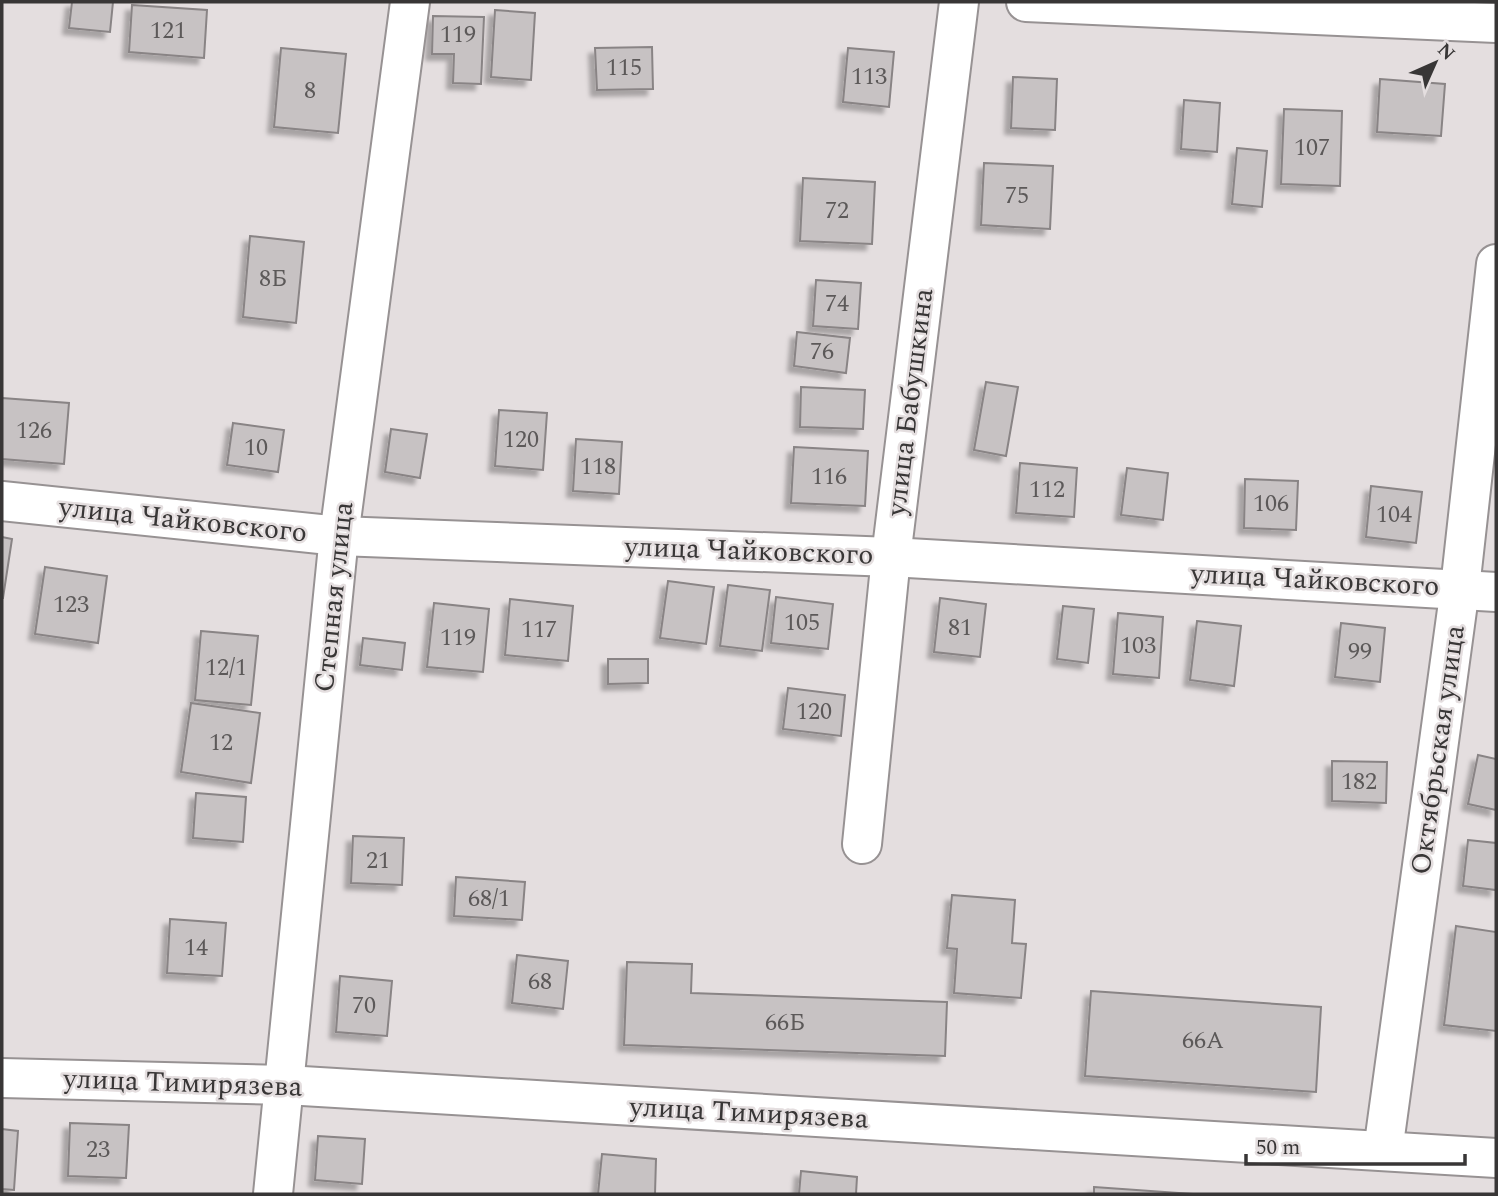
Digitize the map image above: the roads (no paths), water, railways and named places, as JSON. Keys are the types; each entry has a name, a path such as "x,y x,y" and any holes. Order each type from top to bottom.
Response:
{"street":[{"name":"Степная улица","path":"273,1194 339,536 410,2"},
{"name":"улица Бабушкина","path":"862,844 891,557 959,2"},
{"path":"1026,2 1496,23"},
{"name":"Октябрьская улица","path":"1383,1152 1478,590 1496,264"},
{"name":"улица Чайковского","path":"2,501 339,536 891,557 1478,590"},
{"name":"улица Тимирязева","path":"2,1078 286,1084 1496,1158"}]}
